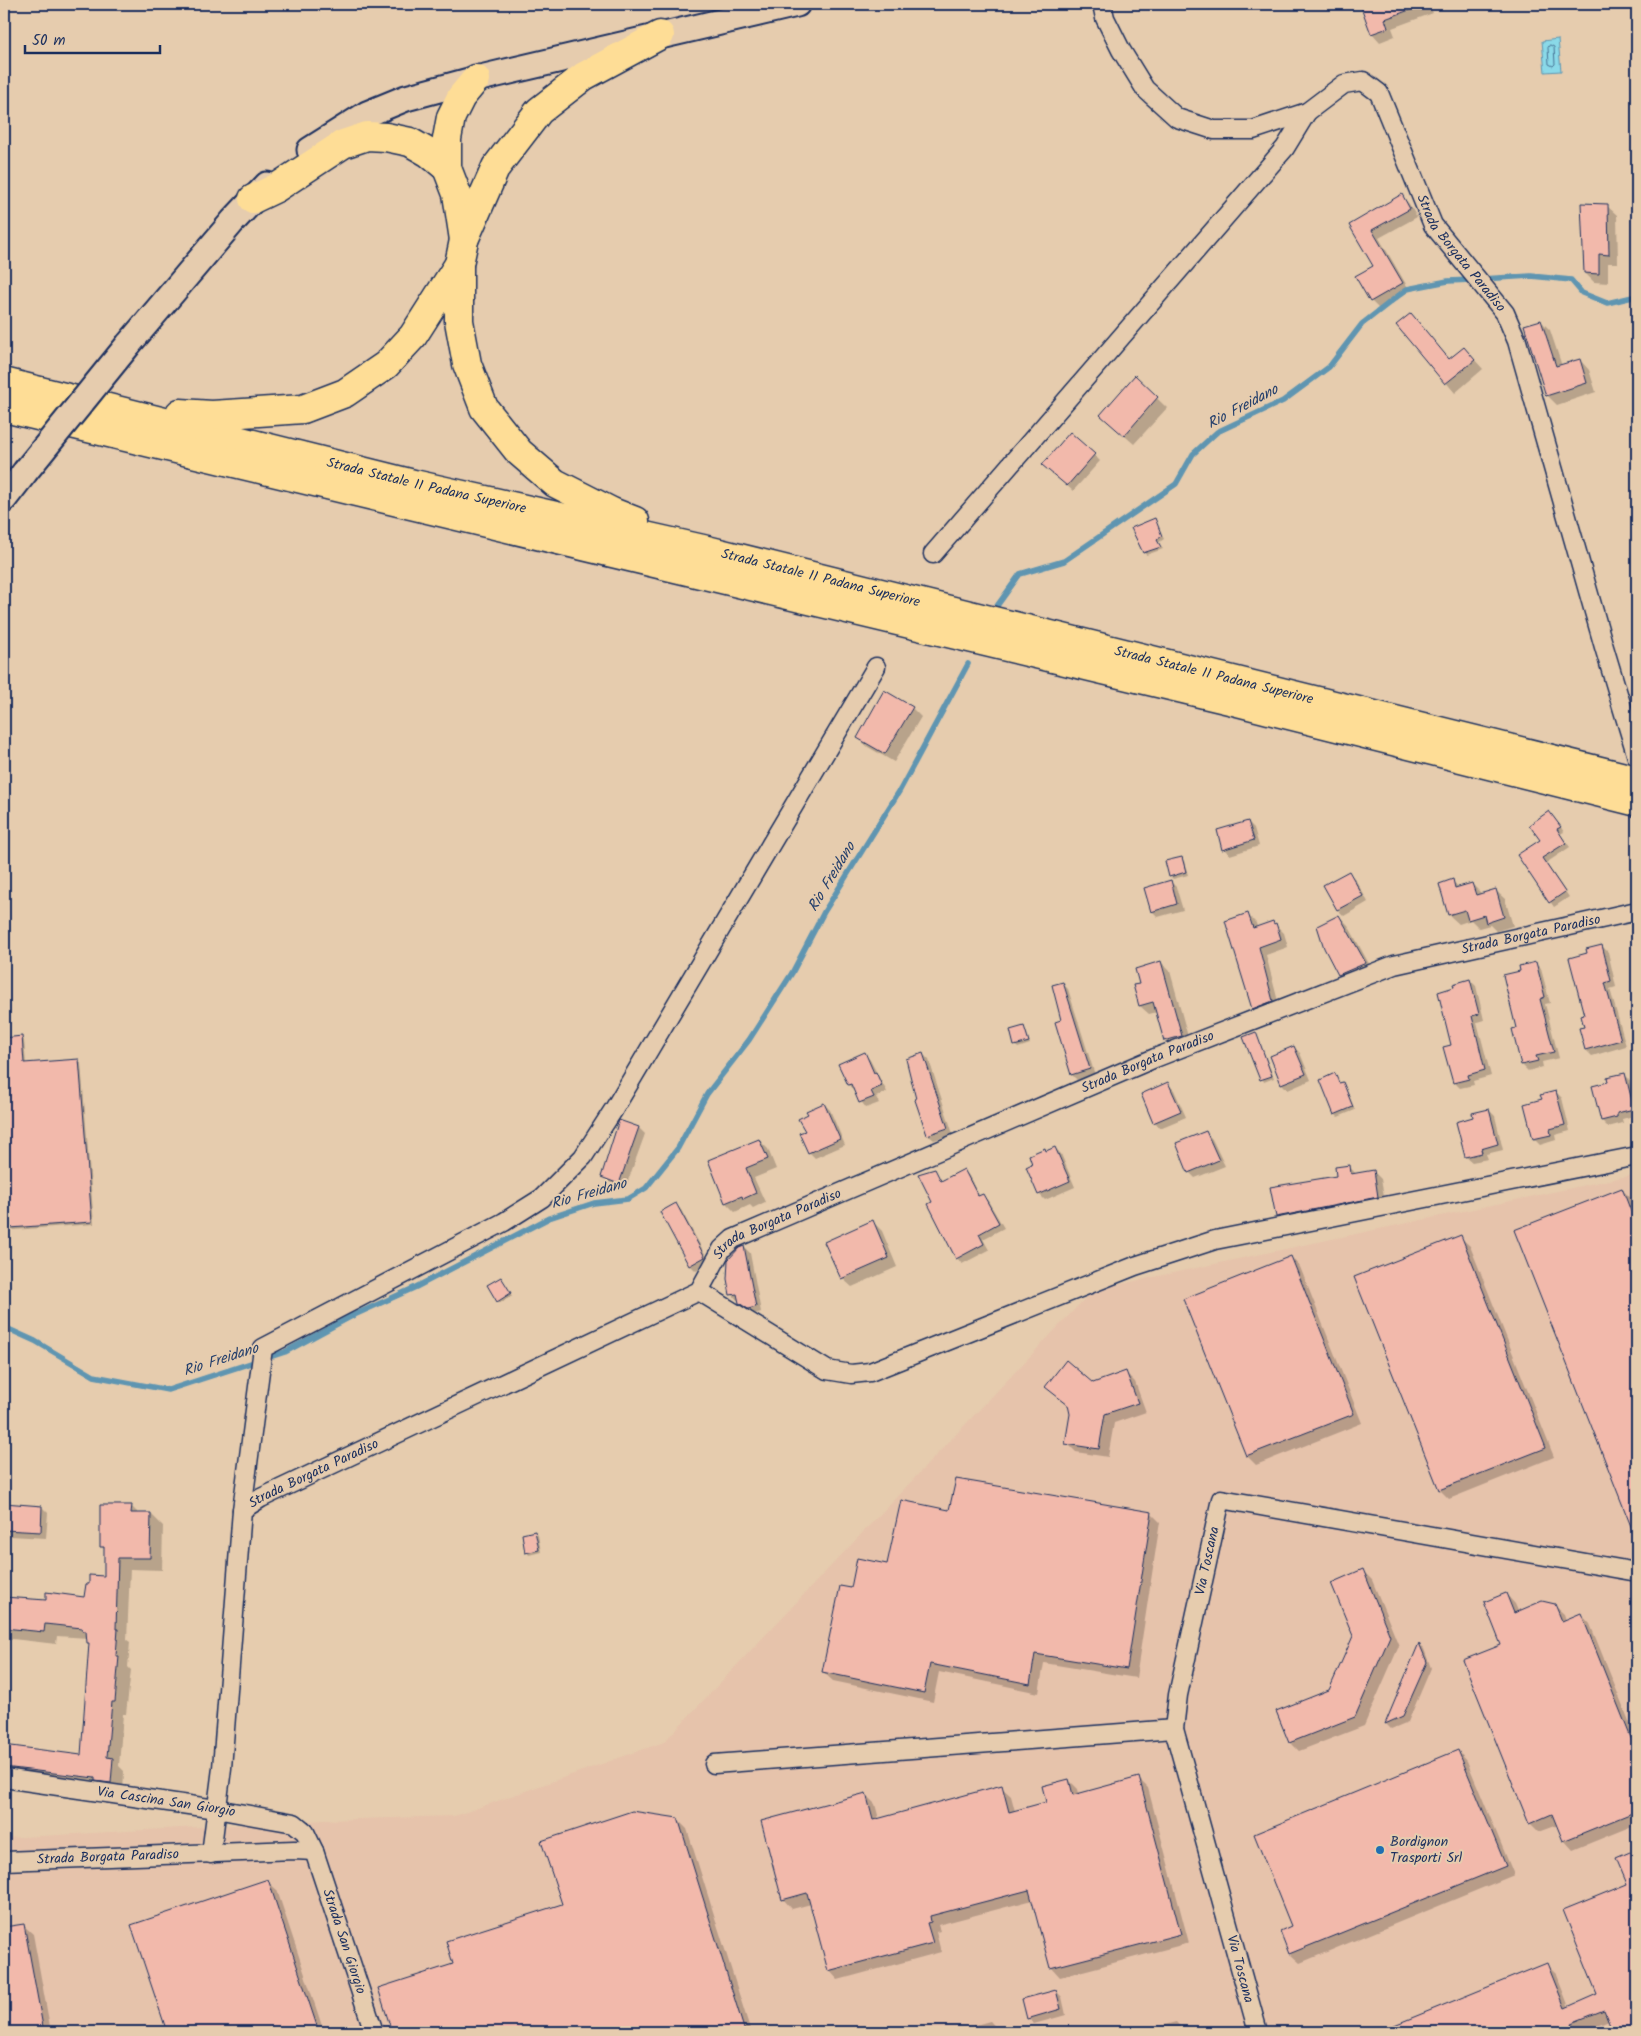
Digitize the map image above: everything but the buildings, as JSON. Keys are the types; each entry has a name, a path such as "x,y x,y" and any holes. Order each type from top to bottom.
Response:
{"highway":[{"path":"125,410 212,415 303,409 345,393 386,365 414,336 462,252 496,167 539,111 584,76 660,35"},
{"path":"476,79 461,97 451,117 447,140 447,168 457,194 462,252 459,321 467,364 484,408 519,452 555,483 612,512 703,549"},
{"path":"253,199 276,188 343,144 367,136 410,142 429,153 447,168"},
{"name":"Strada Statale 11 Padana Superiore","path":"4,382 125,410 414,484 703,549 1637,780"},
{"name":"Strada Statale 11 Padana Superiore","path":"4,408 1224,699 1637,802"}],"street":[{"path":"4,499 128,345 253,199 300,157 367,114 406,98 476,79 797,4"},
{"name":"Strada Borgata Paradiso","path":"1100,6 1121,50 1145,89 1176,118 1214,130 1253,130 1306,112 1344,84 1363,81 1379,93 1433,225 1505,313 1517,341 1637,756"},
{"path":"933,554 1285,148 1306,112"},
{"path":"1260,128 1272,133 1278,144 1278,156"},
{"path":"242,1510 264,1348 504,1222 542,1198 584,1157 876,667"},
{"name":"Strada Borgata Paradiso","path":"211,1854 222,1768 242,1510 270,1494 699,1291 722,1249 733,1238 1155,1058 1394,965 1637,910"},
{"path":"699,1291 827,1370 852,1374 870,1372 1135,1266 1215,1240 1637,1156"},
{"name":"Via Toscana","path":"1258,2032 1174,1729 1178,1696 1221,1499 1637,1572"},
{"path":"714,1764 1174,1729"},
{"name":"Via Cascina San Giorgio","path":"4,1778 216,1809 294,1823 306,1832 314,1851"},
{"name":"Strada Borgata Paradiso","path":"4,1861 294,1850 314,1851"},
{"name":"Strada San Giorgio","path":"314,1851 374,2032"}],"shaded area":[{"path":"1637,1174 1637,2032 4,2032 4,1838 326,1820 455,1816 664,1742 1093,1290"}],"water":[{"path":"1558,39 1561,71 1545,72 1542,41"}],"waterway":[{"name":"Rio Freidano","path":"1481,279 1531,276 1571,280 1582,293 1607,303 1637,296"},
{"name":"Rio Freidano","path":"994,610 1020,574 1064,561 1176,484 1193,454 1217,432 1283,401 1329,367 1362,324 1407,289 1448,281 1472,280"},
{"name":"Rio Freidano","path":"4,1327 35,1341 94,1376 168,1390 285,1352 352,1316 416,1287 549,1218 594,1203 628,1199 646,1188 678,1148 707,1094 749,1040 792,973 824,912 900,790 968,664"}],"place":[{"name":"Bordignon Trasporti Srl","path":"1380,1850"}]}
